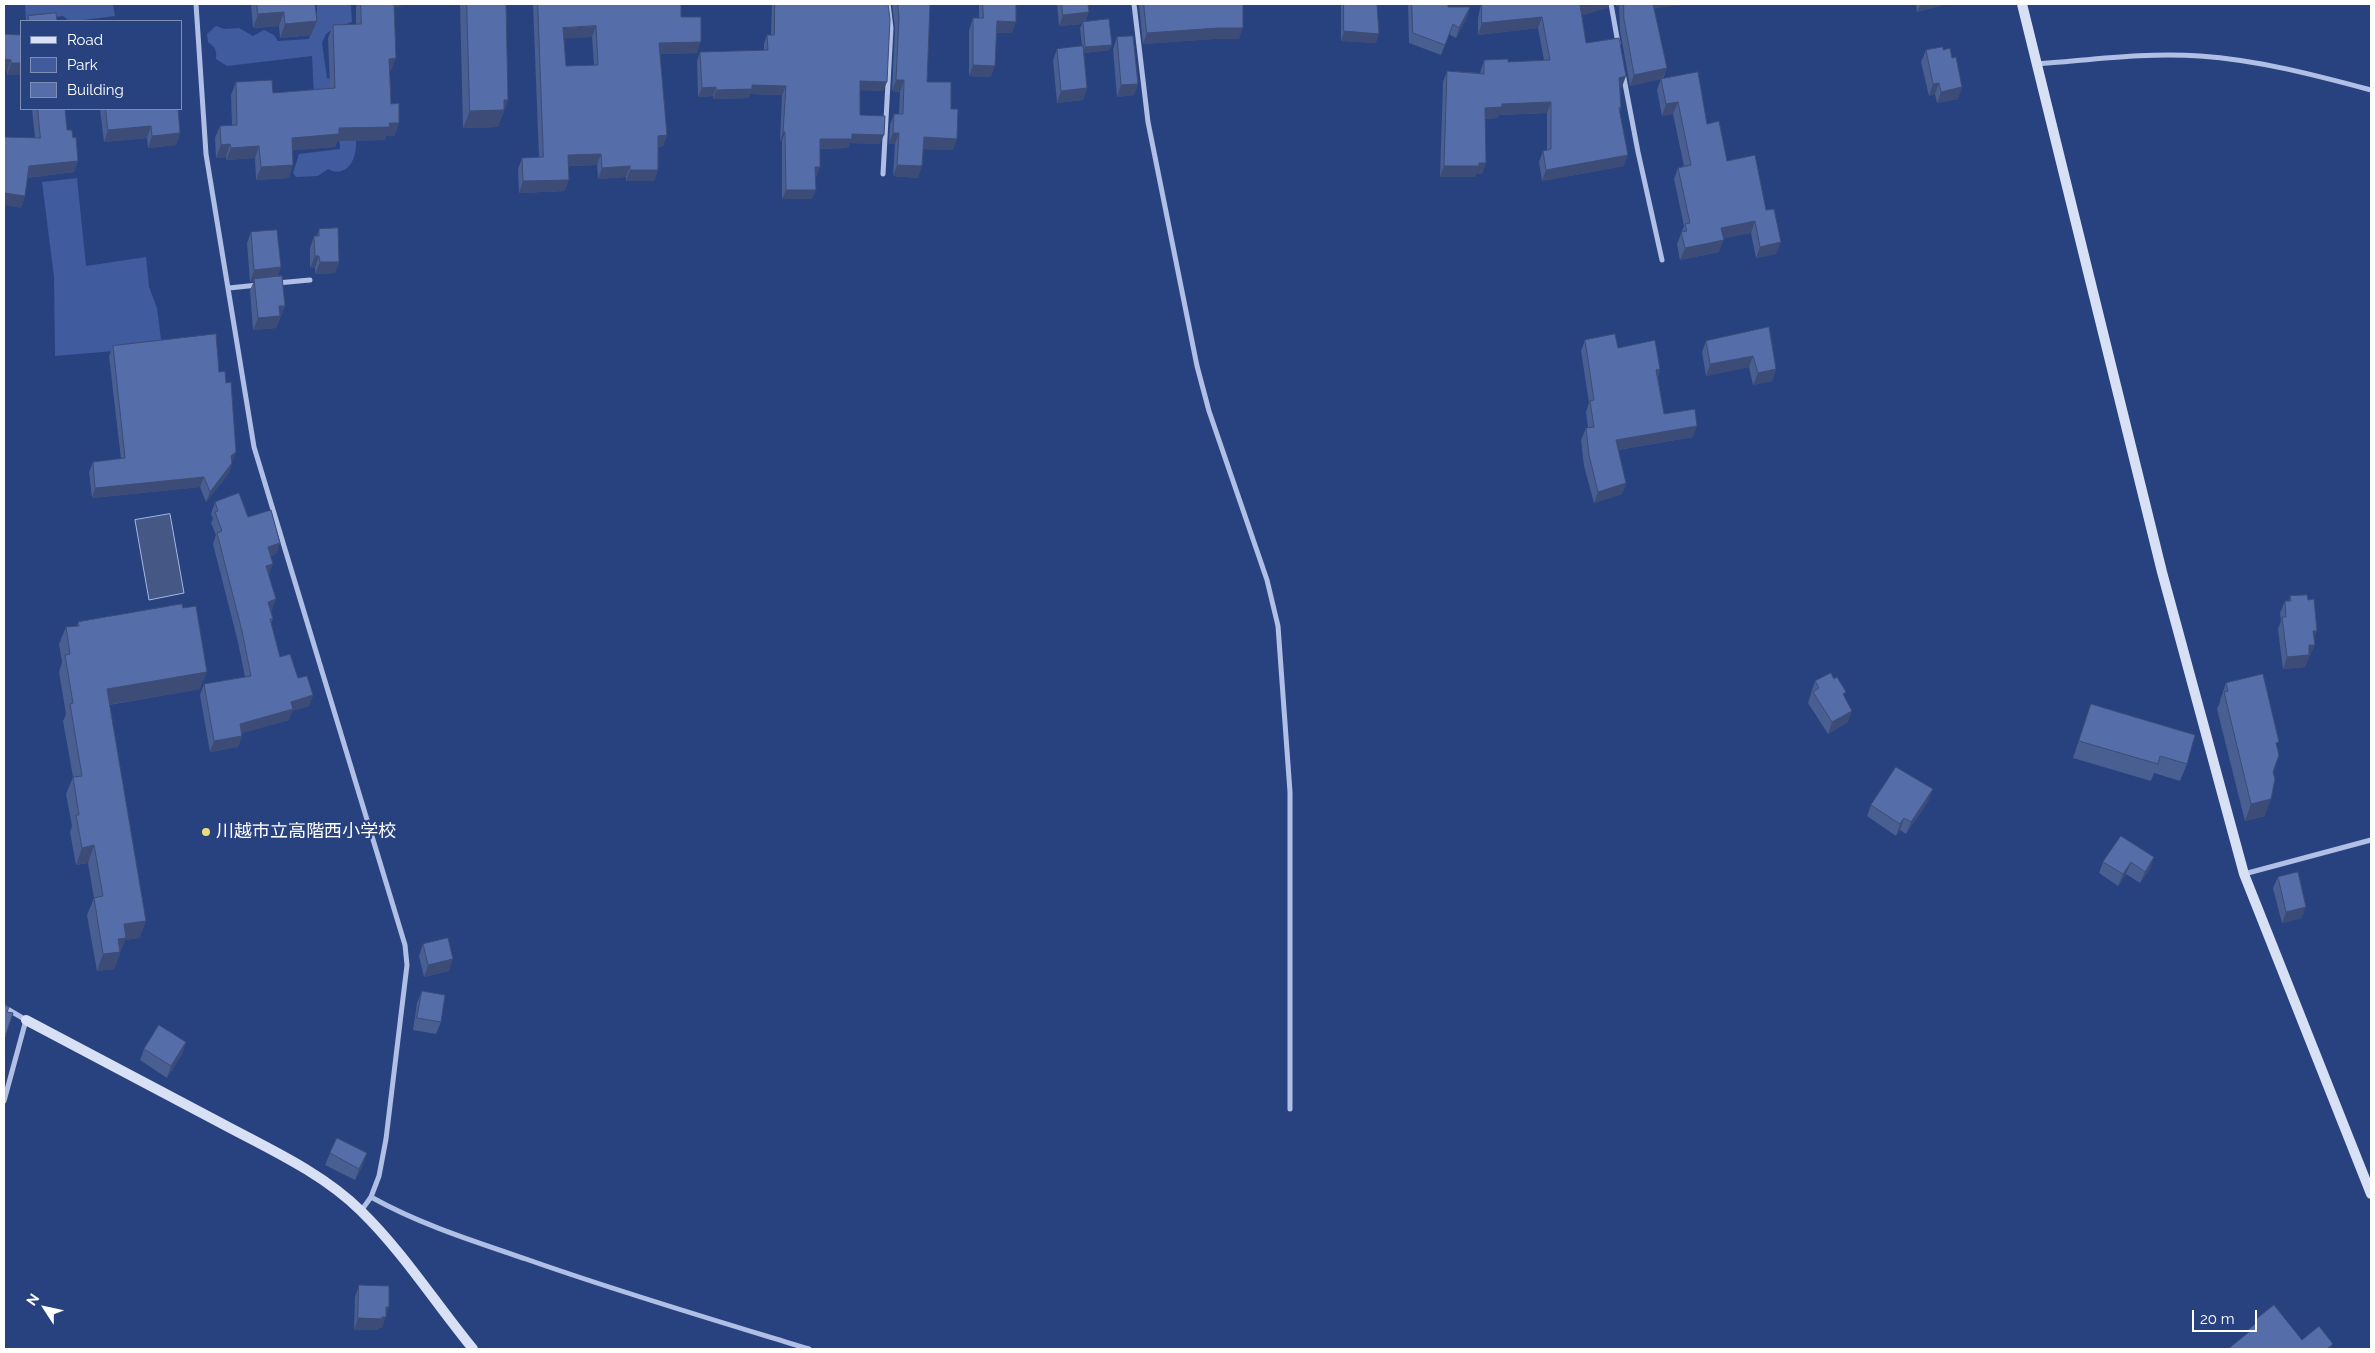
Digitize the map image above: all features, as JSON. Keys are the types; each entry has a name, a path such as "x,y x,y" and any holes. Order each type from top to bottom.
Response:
{"street":[{"path":"196,4 206,154 254,447 405,944 407,965 386,1139 379,1176 371,1197 361,1211"},
{"path":"883,174 890,28 888,4"},
{"path":"1134,4 1148,122 1197,366 1208,411 1267,580 1278,626 1290,792 1290,1110"},
{"path":"1611,4 1620,54"},
{"path":"2022,4 2162,572 2244,874 2371,1194"},
{"path":"2036,64 2156,55 2201,56 2288,68 2371,90"},
{"path":"1622,64 1638,152 1662,260"},
{"path":"274,284 310,280"},
{"path":"229,288 265,285"},
{"path":"2244,874 2371,840"},
{"path":"4,1007 308,1171 337,1191 361,1211 473,1349"},
{"path":"4,1102 26,1020"},
{"path":"371,1197 394,1210 496,1249 577,1277 809,1349"}],"green space":[{"path":"25,4 113,4 115,16 83,20 68,20 63,16 26,20"},
{"path":"317,4 350,4 351,6 352,22 334,28 326,34 322,43 327,78 337,81 350,138 356,141 356,147 353,160 346,169 335,171 328,169 318,176 296,177 293,173 299,154 340,149 337,96 314,97 312,56 227,66 216,59 216,51 208,42 207,34 216,26 224,29 239,28 253,36 264,30 274,35 278,41 309,39 314,16 317,13"},
{"path":"77,178 86,266 146,257 149,287 157,308 162,347 55,356 54,277 42,182"}],"shaded area":[{"path":"170,514 184,593 149,600 135,520"}],"building":[{"path":"257,4 315,4 317,21 285,24 284,12 258,14"},
{"path":"361,4 394,4 396,58 389,59 391,104 399,103 399,123 389,123 390,127 339,128 339,134 292,138 293,165 261,167 259,146 231,148 230,144 221,145 220,126 237,125 236,82 272,80 273,93 335,88 333,25 361,24"},
{"path":"467,4 506,4 508,100 504,100 504,110 470,111"},
{"path":"538,4 681,4 681,17 701,17 701,42 659,43 667,135 658,136 658,170 630,170 630,166 602,168 601,154 568,155 569,180 523,181 522,158 543,157","holes":["596,26 598,65 566,66 563,28"]},
{"path":"775,4 888,4 890,19 887,82 860,81 860,115 885,116 884,135 852,134 852,139 820,139 820,167 815,167 816,190 786,190 785,132 783,132 786,86 752,85 752,89 716,90 716,87 702,88 700,52 768,50 767,35 774,35"},
{"path":"898,4 930,4 927,82 951,82 951,109 958,109 957,139 924,137 922,166 897,165 899,133 893,133 894,114 903,114 904,80 896,80"},
{"path":"983,4 1016,4 1016,22 997,21 995,66 973,65 973,18 983,18"},
{"path":"1062,4 1088,4 1089,12 1063,15"},
{"path":"1144,4 1243,4 1243,28 1147,33"},
{"path":"1344,4 1377,4 1379,34 1344,31"},
{"path":"1412,4 1448,4 1448,7 1470,7 1459,28 1453,24 1445,45 1413,33"},
{"path":"1482,4 1586,4 1580,5 1586,43 1619,38 1626,76 1619,78 1621,107 1619,108 1628,155 1546,170 1543,151 1551,149 1551,102 1502,104 1502,107 1485,108 1486,163 1479,163 1479,166 1444,166 1447,71 1484,74 1484,60 1508,59 1508,62 1550,60 1542,17 1482,23"},
{"path":"1624,4 1653,4 1667,68 1634,75 1624,19"},
{"path":"56,13 57,20 29,20 28,16"},
{"path":"1109,19 1112,45 1085,47 1083,22"},
{"path":"4,34 20,35 20,63 11,63 11,60 4,59"},
{"path":"1133,36 1138,84 1121,85 1117,37"},
{"path":"1083,46 1087,88 1061,91 1057,49"},
{"path":"1943,47 1943,50 1950,48 1952,58 1956,57 1962,87 1941,92 1939,83 1933,84 1926,50"},
{"path":"1698,72 1707,124 1719,121 1727,161 1755,155 1766,210 1774,209 1781,242 1760,247 1755,221 1721,228 1724,240 1685,248 1681,232 1687,231 1685,224 1690,223 1678,168 1691,165 1678,102 1666,104 1661,79"},
{"path":"38,110 65,110 67,130 72,130 73,138 76,137 78,161 29,166 25,196 4,193 4,137 40,138"},
{"path":"106,110 178,110 180,133 152,136 151,126 108,130"},
{"path":"338,228 339,262 320,262 319,256 315,256 314,236 319,236 319,229"},
{"path":"277,230 281,267 254,270 251,232"},
{"path":"282,276 285,306 279,306 280,316 258,318 254,279"},
{"path":"1769,327 1776,369 1758,373 1753,356 1710,364 1706,341"},
{"path":"216,334 219,372 225,371 226,383 231,382 236,452 231,456 232,463 210,492 204,477 95,488 93,462 125,458 113,346"},
{"path":"1615,334 1618,348 1655,340 1660,369 1656,370 1664,414 1695,409 1697,426 1616,440 1626,483 1598,492 1589,455 1586,428 1594,427 1590,401 1594,400 1585,340"},
{"path":"239,493 248,517 271,510 280,543 268,547 273,564 266,566 276,599 268,602 273,619 270,619 280,657 290,654 298,678 307,676 313,695 291,702 293,709 240,724 242,736 214,741 204,684 251,676 242,631 217,533 222,531 215,512 218,511 215,502"},
{"path":"2307,595 2308,600 2314,599 2317,631 2313,631 2315,645 2309,645 2309,655 2287,657 2282,617 2286,617 2285,601 2291,601 2290,596"},
{"path":"182,604 183,608 196,606 207,672 107,689 146,921 124,924 126,938 118,939 120,952 103,954 94,898 103,896 94,845 82,848 76,815 79,815 73,777 82,776 70,704 73,703 65,655 70,654 66,627 79,626 78,622"},
{"path":"1831,673 1834,679 1837,677 1846,692 1843,694 1852,711 1832,722 1813,692 1819,688 1815,681"},
{"path":"2263,674 2279,742 2276,743 2279,755 2273,772 2275,779 2271,799 2251,804 2224,692 2228,691 2226,683"},
{"path":"2091,704 2195,735 2187,764 2160,756 2158,764 2079,741"},
{"path":"1896,767 1933,789 1911,822 1904,818 1900,824 1871,805"},
{"path":"2121,836 2154,857 2145,872 2131,862 2123,874 2103,862"},
{"path":"2298,872 2306,907 2286,912 2278,877"},
{"path":"448,938 453,959 428,965 423,944"},
{"path":"422,991 445,995 441,1022 417,1018"},
{"path":"4,1005 9,1007 7,1012 13,1013 6,1034 4,1033"},
{"path":"159,1025 186,1042 171,1066 144,1049"},
{"path":"337,1138 367,1153 359,1169 330,1153"},
{"path":"359,1285 389,1286 389,1307 386,1307 386,1317 382,1317 382,1319 358,1318"},
{"path":"2274,1305 2302,1340 2319,1326 2333,1344 2327,1349 2228,1349 2249,1332 2248,1330 2256,1323 2254,1321"}],"place":[{"name":"川越市立高階西小学校","path":"206,832"}]}
